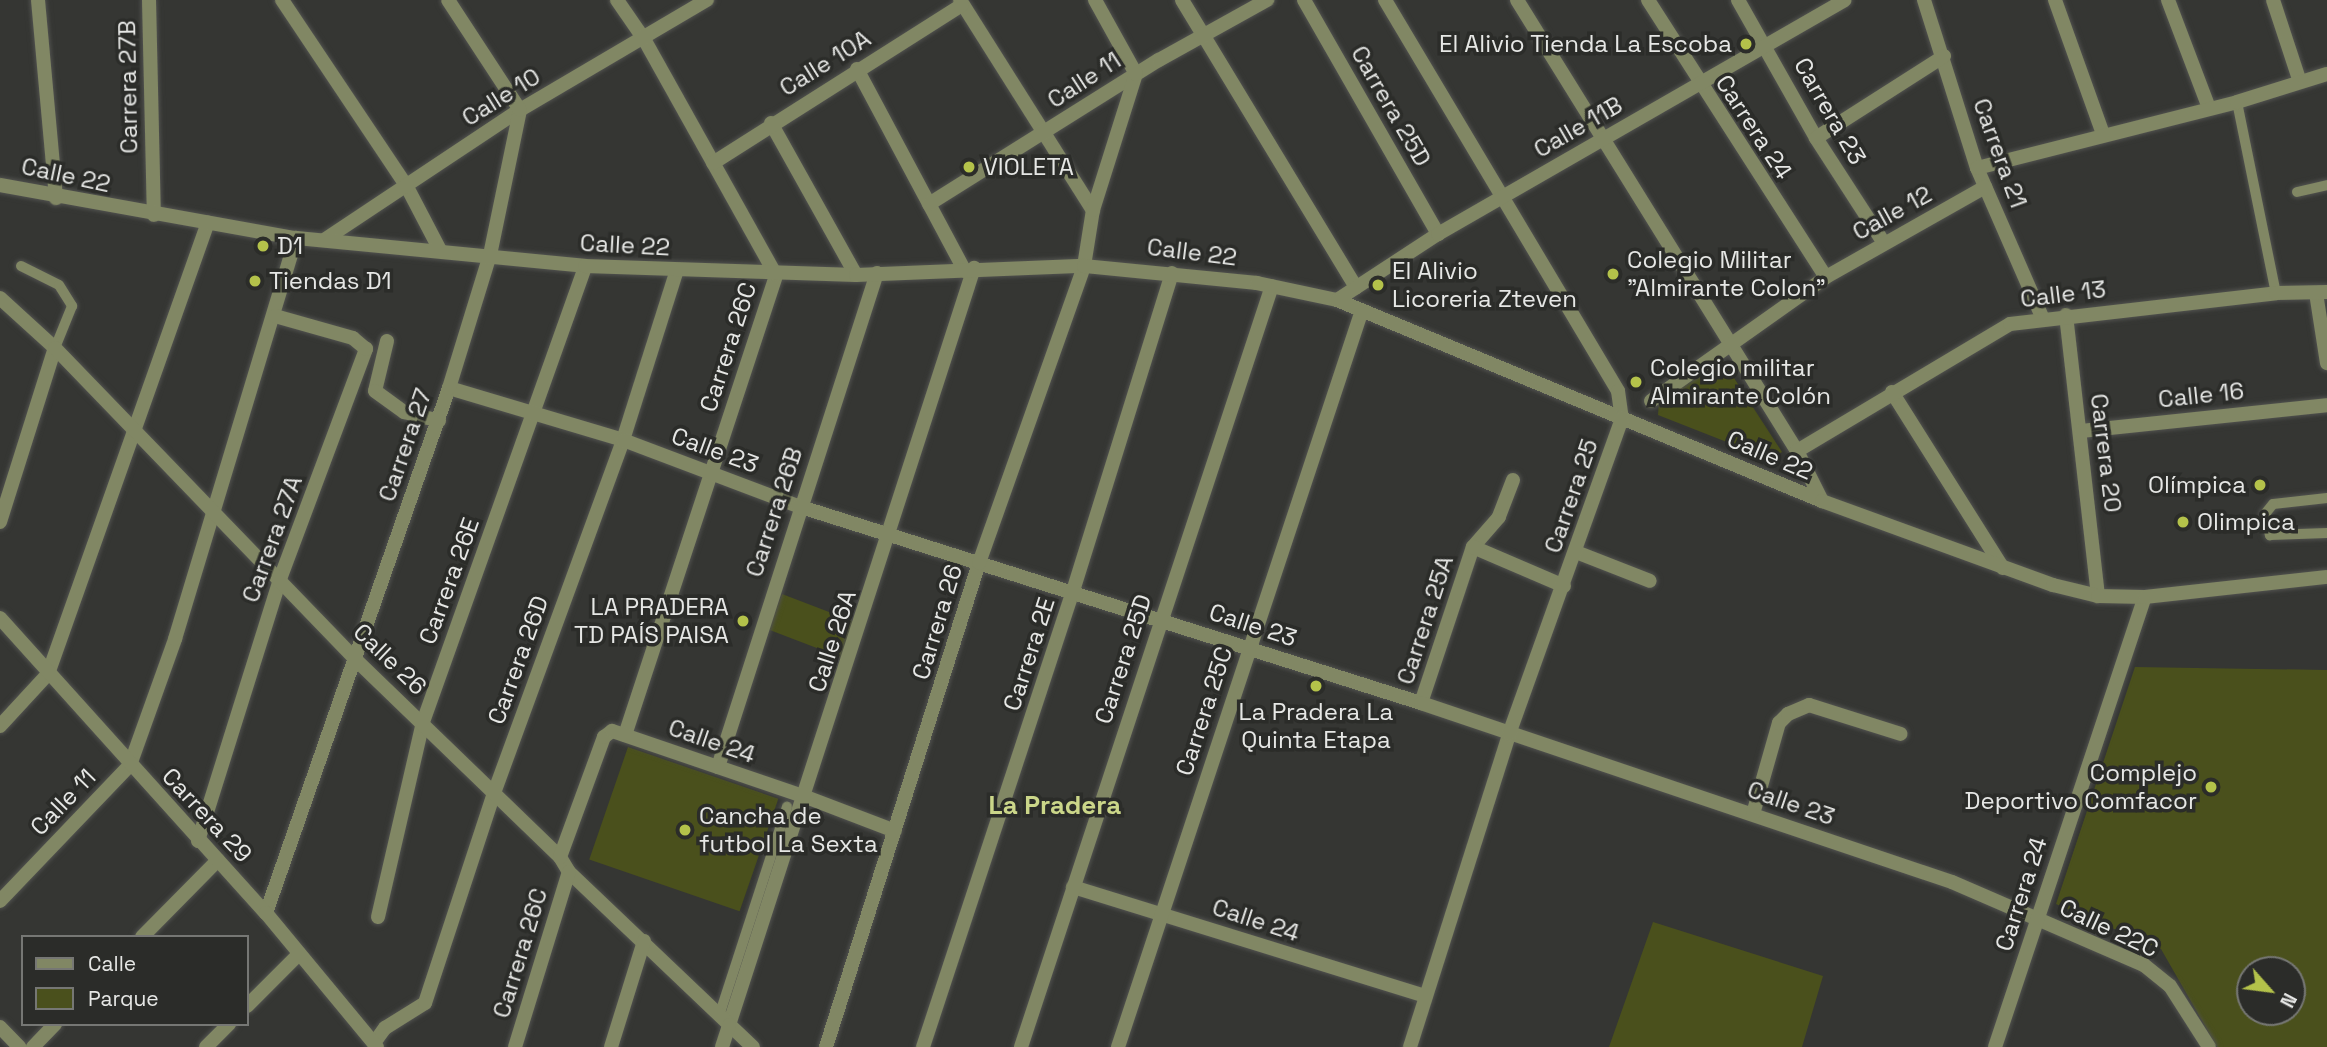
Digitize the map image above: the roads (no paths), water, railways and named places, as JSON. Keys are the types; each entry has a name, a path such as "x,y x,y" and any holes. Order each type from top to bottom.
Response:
{"street":[{"path":"38,0 56,198"},
{"name":"Carrera 27B","path":"149,0 154,215"},
{"path":"282,0 406,185 440,250"},
{"path":"448,0 520,110"},
{"name":"Carrera 26C","path":"617,0 645,39 776,275 625,735"},
{"name":"Calle 10","path":"324,240 520,110 645,39 707,0"},
{"path":"1095,0 1136,74"},
{"path":"1182,0 1356,287"},
{"name":"Calle 11","path":"929,204 1136,74 1267,0"},
{"name":"Carrera 25D","path":"1304,0 1438,234"},
{"name":"Carrera 25","path":"1385,0 1618,391 1622,418 1509,734 1409,1047"},
{"path":"1517,0 1797,451 1822,502"},
{"name":"Carrera 24","path":"1648,0 1698,84 1826,277"},
{"name":"Carrera 23","path":"1738,0 1766,44 1816,138 1884,243"},
{"name":"Calle 11B","path":"1337,300 1438,234 1845,0"},
{"name":"Carrera 21","path":"1924,0 1944,56 1977,168 2042,317"},
{"path":"2054,0 2103,134"},
{"path":"2168,0 2209,108"},
{"path":"2273,0 2300,82"},
{"path":"961,2 1042,135 1093,211"},
{"name":"Calle 10A","path":"713,163 961,2"},
{"path":"1816,138 1944,56"},
{"path":"857,69 929,204 970,270"},
{"name":"Carrera 26","path":"826,1047 979,563 1084,266 1093,211 1136,74"},
{"path":"1977,168 2237,102 2327,74"},
{"name":"Carrera 27","path":"267,913 439,421 490,255 520,110"},
{"path":"771,123 856,275"},
{"name":"Calle 22","path":"0,185 56,198 296,238 585,266 776,275 856,275 877,272 1084,266 1172,273 1272,286 1337,300 1822,502 2003,568 2098,596 2145,597 2327,577"},
{"name":"Calle 12","path":"1651,401 1732,347 1826,277 1985,187"},
{"path":"0,726 48,674 208,222"},
{"path":"130,765 175,639 212,510 275,316 296,238"},
{"name":"Carrera 26E","path":"378,917 423,722 585,266"},
{"name":"Carrera 26D","path":"374,1046 385,1028 425,1003 494,793 623,440 677,270"},
{"name":"Calle 26A","path":"722,1047 725,1019 806,797 970,270"},
{"name":"Carrera 26B","path":"718,767 798,506 877,272"},
{"name":"Carrera 2E","path":"923,1047 1073,591 1172,273"},
{"name":"Carrera 25D","path":"1021,1047 1159,618 1272,286"},
{"path":"2321,292 2327,363"},
{"name":"Calle 13","path":"1797,451 2010,324 2042,317 2276,293 2321,292"},
{"name":"Calle 26","path":"0,298 55,348 354,658 560,857 569,872 753,1047"},
{"name":"Carrera 25C","path":"1118,1047 1362,310"},
{"name":"Carrera 27A","path":"198,841 280,579 366,349 354,338 275,316"},
{"name":"Carrera 20","path":"2066,316 2098,596"},
{"path":"387,341 375,391 404,412 439,421"},
{"path":"0,522 55,348"},
{"name":"Calle 23","path":"449,388 532,415 623,440 798,506 1249,647 1753,814 1952,883 2037,920"},
{"path":"1892,392 2003,568"},
{"name":"Calle 16","path":"2081,430 2327,405"},
{"name":"Carrera 25A","path":"1421,703 1473,547 1499,516 1513,480"},
{"path":"1473,547 1564,586"},
{"path":"1576,552 1650,580"},
{"name":"Carrera 24","path":"1995,1047 2145,597"},
{"name":"Carrera 29","path":"0,618 198,841 267,913 374,1046"},
{"path":"1753,814 1779,723 1788,714 1810,705 1901,734"},
{"name":"Calle 24","path":"604,737 612,732 625,735 806,797 895,831"},
{"name":"Carrera 26C","path":"560,857 604,737"},
{"name":"Calle 11","path":"0,901 130,765"},
{"path":"144,935 218,860"},
{"name":"Carrera 26C","path":"515,1047 569,872"},
{"name":"Calle 24","path":"1073,887 1426,996"},
{"name":"Calle 22C","path":"2037,920 2144,965 2170,986 2209,1047"},
{"path":"611,1047 644,941"},
{"path":"248,1005 299,954"},
{"path":"33,1047 53,1026"},
{"path":"206,1047 227,1026"},
{"path":"0,1027 19,1047"}],"lane":[{"path":"2237,102 2276,293"},
{"path":"2297,192 2327,185"},
{"path":"21,266 59,285 72,306 55,348"},
{"path":"2327,498 2273,504 2265,514 2270,535 2327,533"},
{"path":"725,1019 787,807"}],"place":[{"name":"El Alivio Tienda La Escoba","path":"1746,44"},
{"name":"VIOLETA","path":"969,167"},
{"name":"D1","path":"263,246"},
{"name":"Colegio Militar \"Almirante Colon\"","path":"1613,274"},
{"name":"Tiendas D1","path":"255,281"},
{"name":"El Alivio Licoreria Zteven","path":"1378,285"},
{"name":"Colegio militar Almirante Colón","path":"1636,382"},
{"name":"Olímpica","path":"2260,485"},
{"name":"Olimpica","path":"2183,522"},
{"name":"LA PRADERA TD PAÍS PAISA","path":"743,621"},
{"name":"La Pradera La Quinta Etapa","path":"1316,686"},
{"name":"Complejo Deportivo Comfacor","path":"2211,787"},
{"name":"Cancha de futbol La Sexta","path":"685,830"}],"district":[{"name":"La Pradera","path":"1055,806"}]}
